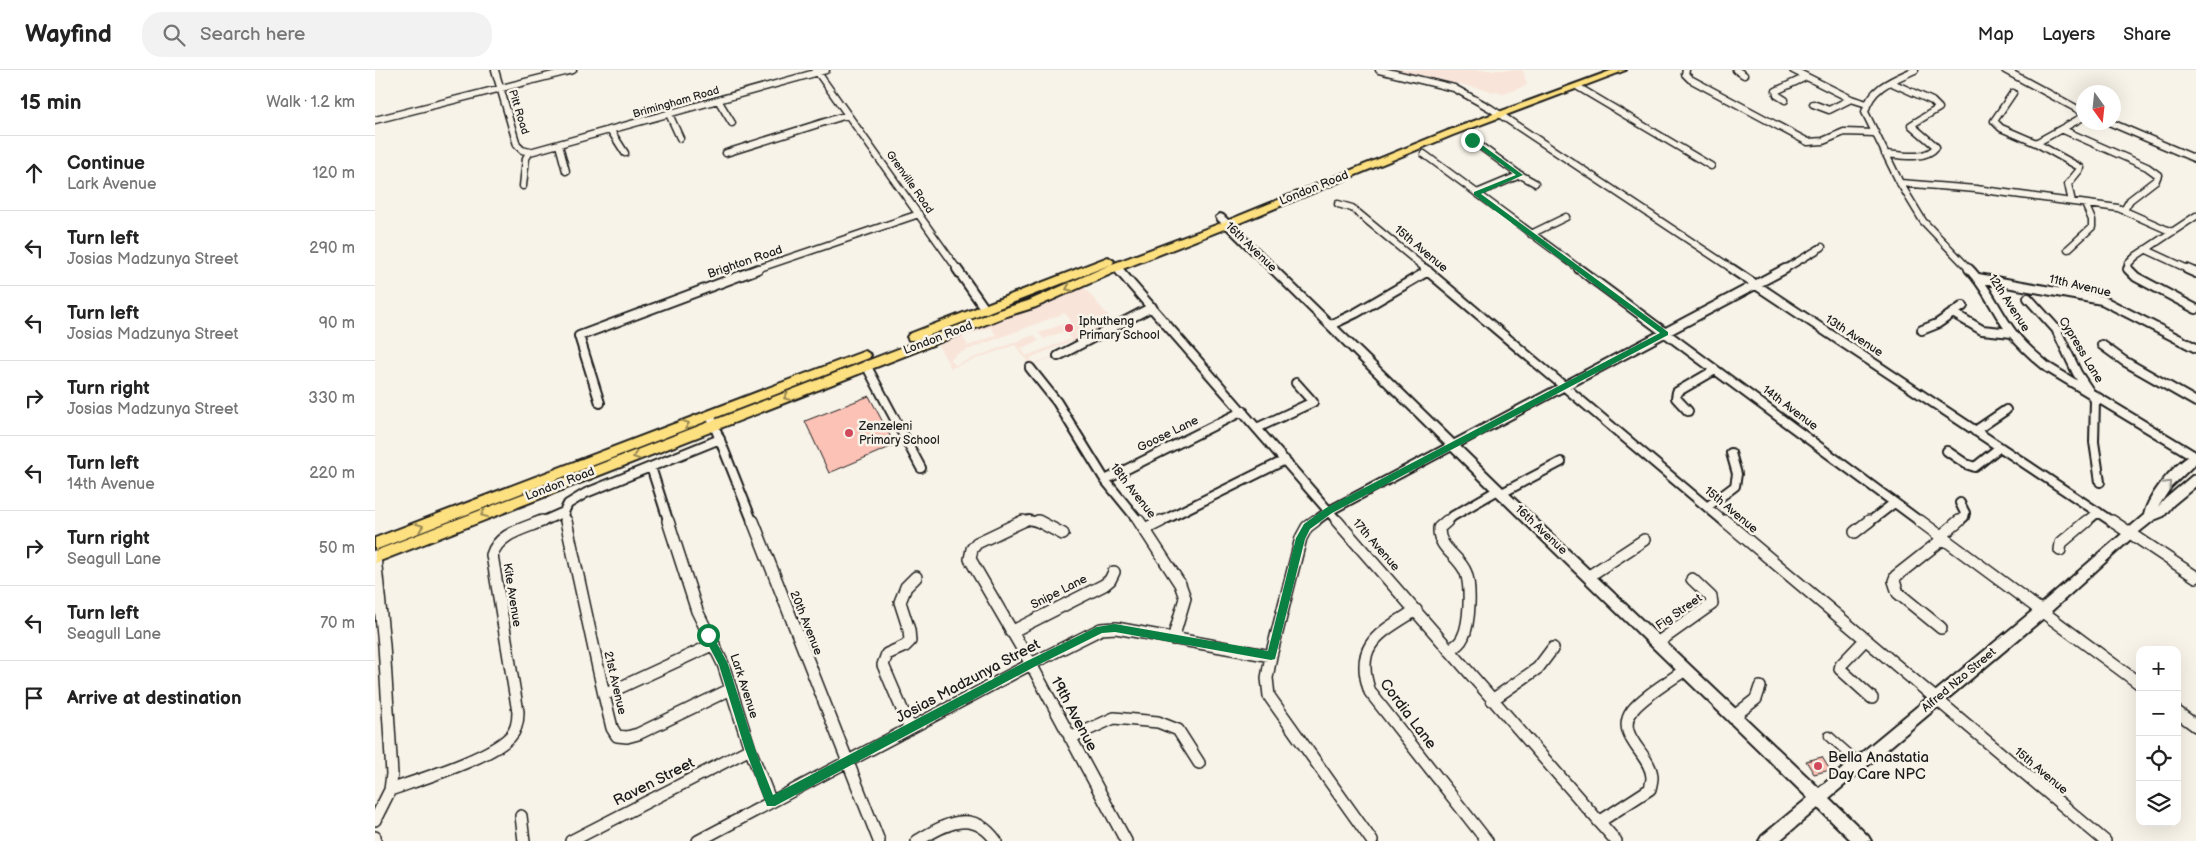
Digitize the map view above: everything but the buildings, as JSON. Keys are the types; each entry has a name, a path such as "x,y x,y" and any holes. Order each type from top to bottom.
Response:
{"main road":[{"path":"1495,111 1600,70"},
{"path":"1495,111 1578,87 1621,70"},
{"name":"London Road","path":"375,544 1032,304 1224,221 1495,111"},
{"name":"London Road","path":"375,557 985,309 1224,221"}],"street":[{"name":"Pitt Road","path":"495,70 517,145 522,150 531,152"},
{"path":"375,120 573,70"},
{"name":"Brimingham Road","path":"531,152 559,146 817,71 826,70"},
{"path":"1379,70 1459,90 1495,111"},
{"path":"1736,70 1745,75"},
{"path":"1793,70 1851,99 1867,104 1874,91 1915,70"},
{"path":"2005,70 2076,108"},
{"name":"Grenville Road","path":"817,71 985,309"},
{"path":"1686,72 1808,142 1823,141 1844,132 1875,133"},
{"path":"1785,100 1777,95 1776,92 1806,77"},
{"path":"1885,154 1917,156 1934,150 1935,145 1911,125 1939,108 1932,101 1890,82"},
{"path":"1578,87 1711,166"},
{"path":"2013,93 1994,121 2001,128 2035,143 2081,168 2081,172 2069,182 2067,190 2072,202"},
{"path":"1813,104 1829,110 1851,99"},
{"path":"719,100 732,123"},
{"name":"12th Avenue","path":"1867,104 1866,115 1885,154 1925,224 1978,278 2012,333 2042,364 2196,457"},
{"name":"13th Avenue","path":"1495,111 2196,577"},
{"path":"669,114 680,138"},
{"path":"726,153 847,115"},
{"path":"2035,143 2076,121"},
{"path":"2121,127 2196,159"},
{"path":"2061,129 2147,167 2158,175 2156,180 2130,200 2124,210"},
{"path":"611,131 625,154"},
{"path":"1472,140 1520,175 1535,183"},
{"path":"559,146 566,171"},
{"path":"523,186 526,158 531,152"},
{"name":"14th Avenue","path":"1424,154 2136,681"},
{"path":"1477,193 1520,175"},
{"path":"1901,183 1976,189 2124,210 2172,232"},
{"name":"15th Avenue","path":"1338,204 1352,208 1428,271 2105,841"},
{"path":"2068,249 2077,238 2092,227 2092,220 2085,204"},
{"name":"Brighton Road","path":"600,403 579,336 728,279 919,214"},
{"path":"2196,216 2127,263 2127,270 2136,277 2196,309"},
{"path":"1531,234 1566,217"},
{"name":"16th Avenue","path":"1224,221 1500,491 1863,841"},
{"path":"1372,841 1271,701 1267,678 1271,656 1302,536 1307,527 1329,511 1756,286 1822,247"},
{"path":"2147,250 2196,273"},
{"name":"17th Avenue","path":"1116,267 1616,841"},
{"path":"1331,325 1362,311 1395,288 1428,271"},
{"name":"11th Avenue","path":"1978,278 2061,291 2102,300 2196,348"},
{"name":"Cypress Lane","path":"2028,298 2056,329 2077,373 2096,402 2093,414 2094,442 2100,482"},
{"path":"1922,330 1937,324 1963,306"},
{"path":"1058,356 1088,343 1119,323 1152,307"},
{"path":"1953,313 1986,331 2012,333"},
{"path":"2103,344 2124,361 2196,402"},
{"path":"866,365 921,468"},
{"name":"18th Avenue","path":"1030,368 1057,402 1105,480 1145,529 1184,594 1184,603 1173,639"},
{"path":"1688,411 1677,400 1677,392 1715,370"},
{"path":"1257,428 1313,402 1297,382"},
{"path":"1975,431 2006,410"},
{"name":"Goose Lane","path":"1105,480 1243,411"},
{"name":"20th Avenue","path":"712,420 849,761 879,841"},
{"name":"Kite Avenue","path":"390,790 422,779 493,748 510,737 515,730 518,712 492,555 497,542 506,536 564,512 568,504 582,495 720,439"},
{"path":"1947,451 1975,467 2000,447"},
{"path":"1707,507 1732,489 1737,482 1738,475 1731,453"},
{"name":"Alfred Nzo Street","path":"2150,517 2152,505 2157,497 2196,457"},
{"path":"1145,529 1285,460"},
{"path":"1449,650 1459,644 1465,634 1468,612 1467,582 1464,569 1440,540 1439,528 1453,516 1561,462"},
{"name":"Lark Avenue","path":"651,467 697,611 703,627 714,644 731,688 750,749 771,802"},
{"name":"Alfred Nzo Street","path":"1767,841 2041,612 2130,533 2150,517 2158,514 2196,479"},
{"path":"1855,532 1894,503"},
{"path":"1941,628 1899,594 1894,581 1896,576 1964,517 1965,513 1960,503"},
{"name":"21st Avenue","path":"564,512 604,695 612,728 617,736 624,738 638,734 731,688"},
{"path":"2060,550 2061,544 2098,512"},
{"name":"19th Avenue","path":"1063,534 1051,530 1036,520 1027,520 979,542 972,549 970,559 1031,664 1127,841"},
{"path":"1589,576 1644,540"},
{"path":"375,557 379,647 392,774 390,790 375,820"},
{"name":"Snipe Lane","path":"1011,632 1105,585 1114,572"},
{"path":"910,728 883,665 887,654 905,646 910,640 900,608 900,599 904,589 917,577"},
{"name":"Fig Street","path":"1657,643 1712,604 1711,597 1692,578"},
{"name":"Cordia Lane","path":"1416,610 1372,640 1364,658 1363,675 1370,692 1487,841"},
{"name":"Josias Madzunya Street","path":"698,841 1031,664 1106,628 1271,656"},
{"path":"1865,640 1841,665 1840,669 1872,698"},
{"path":"604,695 714,644"},
{"path":"1492,700 1538,668 1553,648"},
{"path":"1599,822 1644,793 1653,783 1650,767 1627,731 1625,723 1629,714 1685,670"},
{"path":"1733,717 1757,699 1760,687"},
{"path":"2181,715 2196,726"},
{"path":"1070,738 1114,718 1158,722 1178,730 1199,763"},
{"path":"1829,736 1860,764"},
{"name":"Raven Street","path":"571,841 583,838 750,749"},
{"path":"521,816 524,841"},
{"path":"917,841 941,826 963,821 981,825 993,835 996,841"}],"shaded area":[{"path":"1396,70 1523,70 1527,85 1504,94"},
{"name":"Iphutheng Primary School","path":"1083,286 1115,324 1078,347 1031,366 1015,345 951,368 938,345","holes":["1065,313 1071,321 1039,333 1044,339 1065,331 1071,339 1026,356 1021,348 1039,341 1034,335 955,365 950,359 955,357 954,355","991,327 996,335 968,346 963,337","1073,340 1078,346 1034,364 1030,358"]}],"place":[{"name":"Iphutheng Primary School","path":"1069,328"},
{"name":"Zenzeleni Primary School","path":"849,433"},
{"name":"Bella Anastatia Day Care NPC","path":"1818,766"}],"route":[{"path":"708,635 723,664 750,749 771,802 1031,664 1106,628 1115,628 1271,656 1301,538 1307,527 1329,511 1453,444 1665,334 1477,193 1520,175 1472,140"}]}
